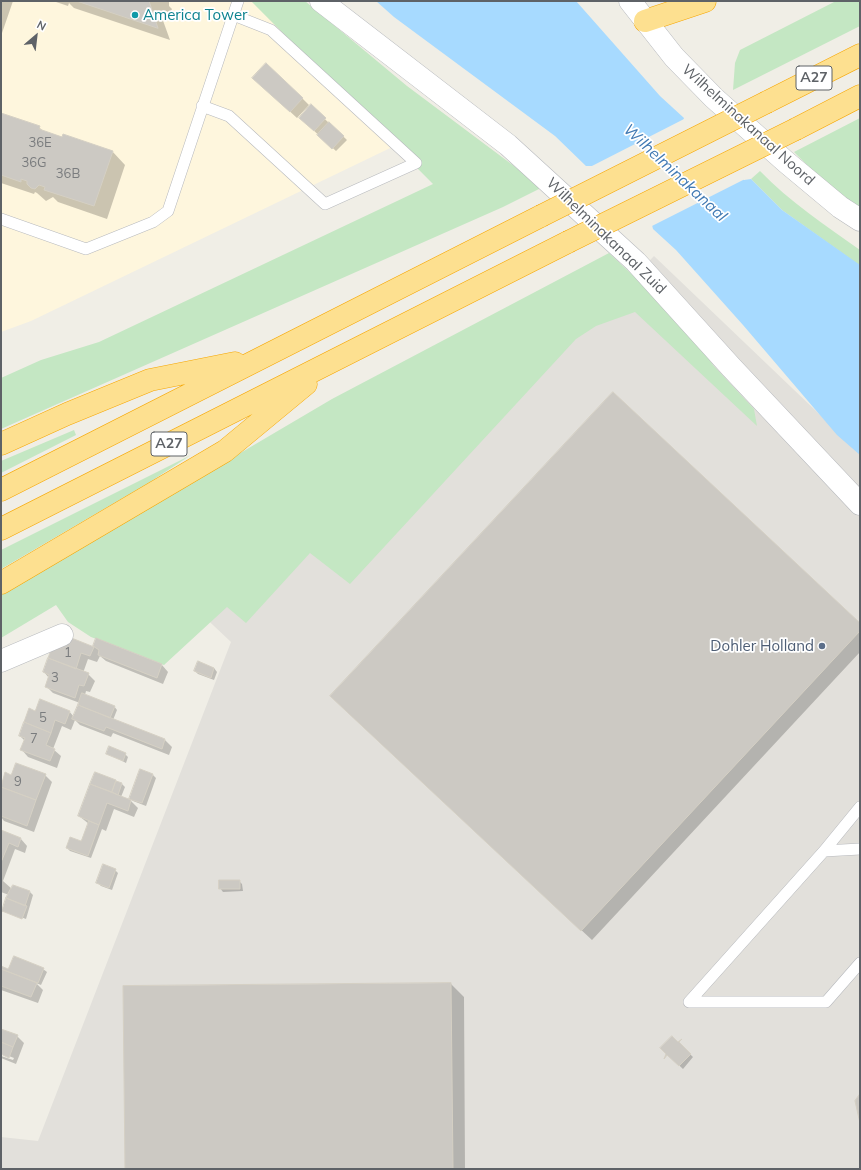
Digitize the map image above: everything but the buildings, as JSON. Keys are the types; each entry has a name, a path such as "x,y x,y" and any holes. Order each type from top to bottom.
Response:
{"highway":[{"path":"645,21 705,1"},
{"name":"A27","path":"1,490 860,55"},
{"name":"A27","path":"1,529 860,96"},
{"name":"A27","path":"1,444 67,414 150,380 261,357"},
{"name":"A27","path":"1,583 225,451 337,359"}],"street":[{"name":"Wilhelminakanaal Zuid","path":"321,1 508,144 636,262 731,367 860,504"},
{"name":"Wilhelminakanaal Noord","path":"630,1 674,58 714,98 786,162 840,206 860,220"},
{"path":"1,661 62,635"}],"lane":[{"path":"1,219 86,249 154,222 168,211 238,1"},
{"path":"202,106 229,116 325,204 416,163 271,30 233,15"},
{"path":"860,807 824,850 689,1002 826,1002 860,963"},
{"path":"824,850 860,849"}],"shaded area":[{"path":"1,1 256,1 411,138 31,321 1,332"},
{"path":"654,256 860,453 860,1169 1,1169 1,1137 38,1141 231,642 162,577 613,299"}],"green space":[{"path":"251,1 305,1 407,86 526,175 541,188 503,207 1,429 1,378 41,360 99,342 433,184"},
{"path":"836,1 860,1 860,26 733,90 735,63 740,50"},
{"path":"860,118 860,212 817,175 794,152"},
{"path":"760,171 783,193 860,250 860,266 782,210 751,179"},
{"path":"609,253 681,320 713,365 754,409 757,426 635,312 596,326 576,339 350,584 310,553 246,623 227,607 164,665 91,637 68,622 56,605 1,638 1,594 332,399"},
{"path":"74,430 76,435 1,473 1,461"},
{"path":"191,455 150,482 1,569 1,550"}],"water":[{"name":"Wilhelminakanaal","path":"376,1 576,1 660,96 684,118 683,121 744,180 751,179 782,210 860,265 860,455 837,435 743,325 676,250 653,229 652,225 592,166 586,166 555,136 394,17"}],"pier":[{"path":"686,118 686,120 745,178 749,177 650,227 591,168 588,168"}],"place":[{"name":"America Tower","path":"135,15"},
{"name":"Dohler Holland","path":"822,646"}]}
